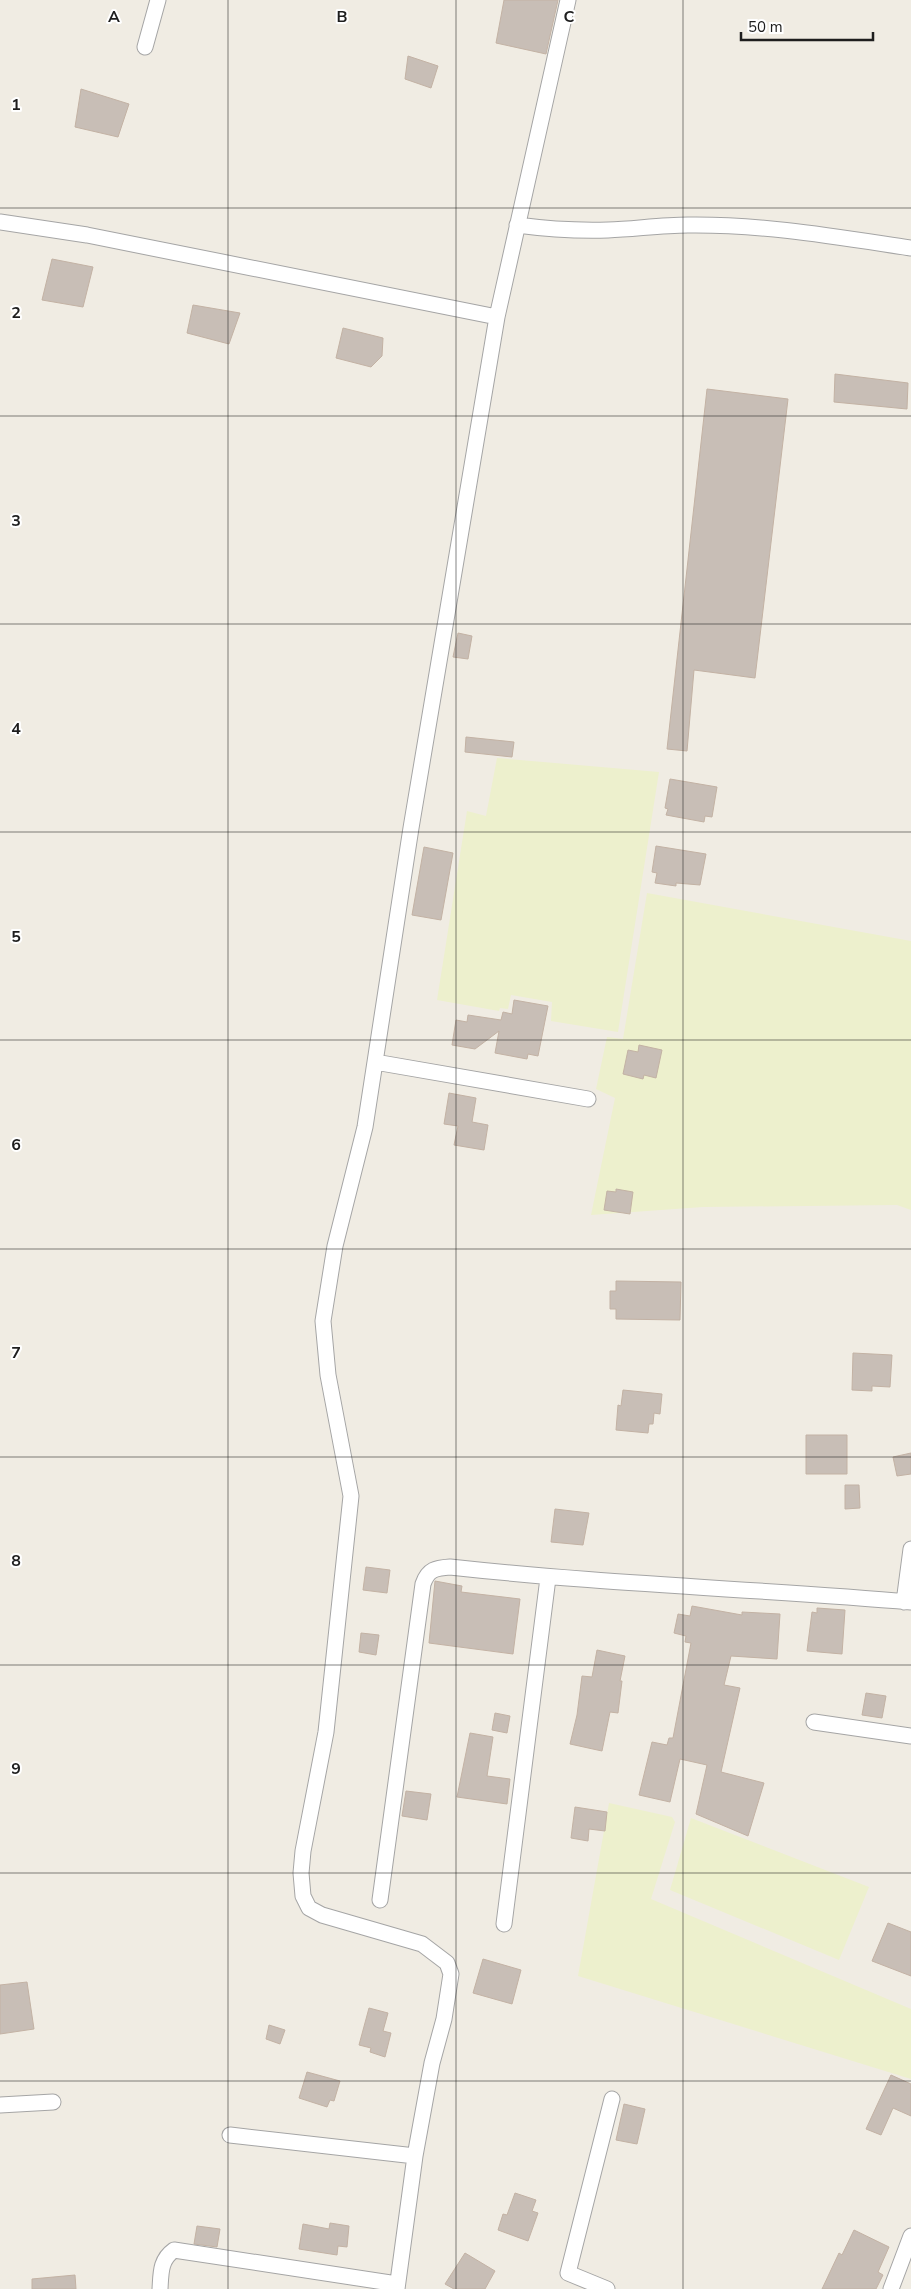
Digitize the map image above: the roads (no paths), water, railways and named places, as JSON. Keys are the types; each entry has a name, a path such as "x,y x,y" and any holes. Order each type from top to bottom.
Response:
{"street":[{"path":"145,47 158,0"},
{"path":"160,2289 162,2265 166,2255 174,2250 397,2286 415,2156 432,2064 444,2019 451,1974 447,1962 422,1944 322,1915 309,1908 303,1896 301,1873 303,1850 326,1732 351,1496 328,1375 323,1321 335,1246 365,1127 411,828 497,318 568,0"},
{"path":"0,222 88,235 497,318"},
{"path":"517,225 560,230 608,230 687,225 742,226 814,233 911,248"},
{"path":"375,1062 588,1099"},
{"path":"380,1900 423,1584 426,1575 434,1568 450,1567 548,1578 818,1594 908,1602 911,1549"},
{"path":"504,1924 548,1578"},
{"path":"814,1722 911,1736"},
{"path":"607,2289 568,2272 612,2098"},
{"path":"0,2105 53,2102"},
{"path":"230,2135 415,2156"},
{"path":"890,2289 911,2236"}]}
